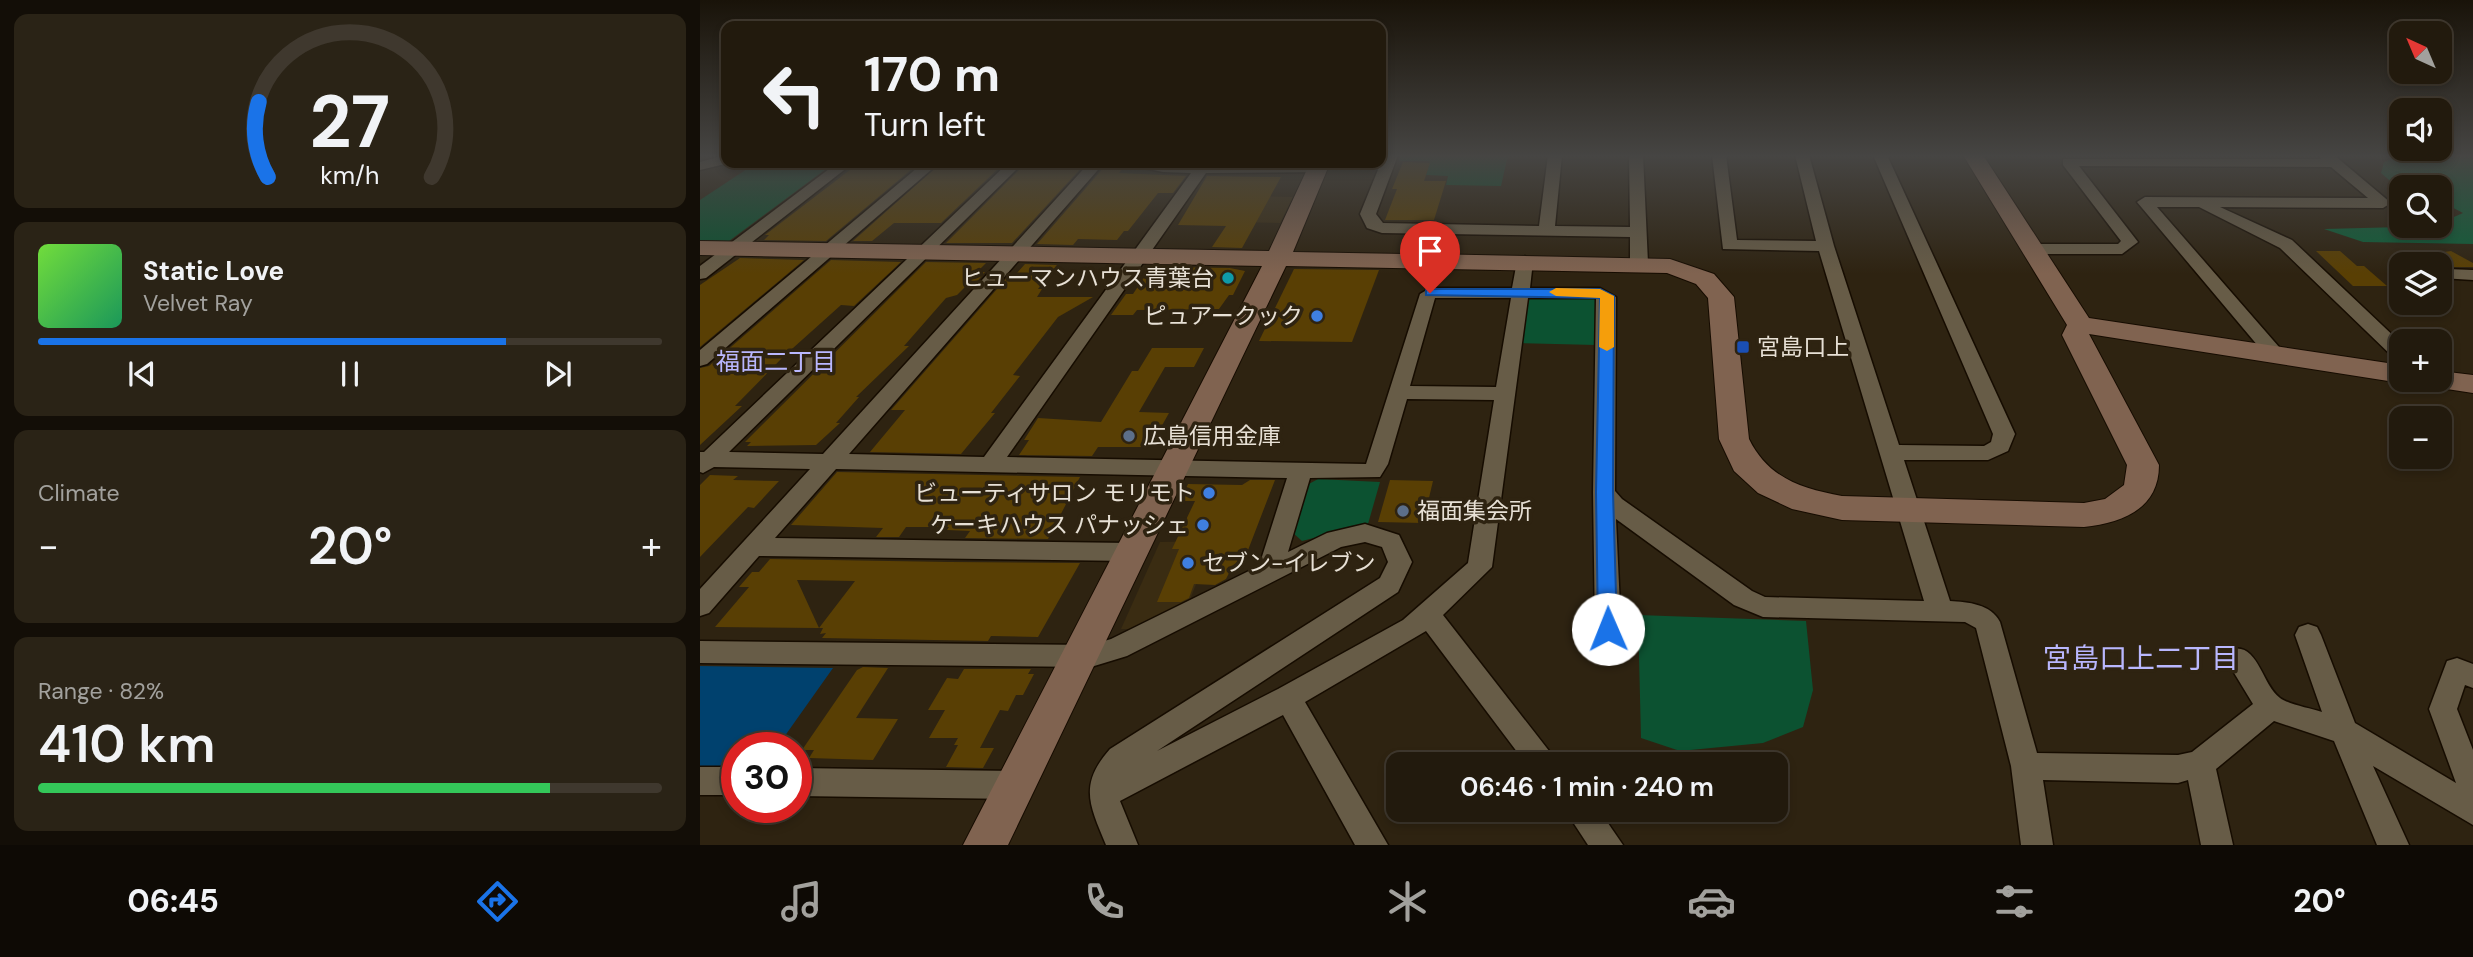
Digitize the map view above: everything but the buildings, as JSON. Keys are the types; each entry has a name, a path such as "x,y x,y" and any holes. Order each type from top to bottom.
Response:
{"street":[{"path":"700,274 805,194"},
{"path":"700,360 895,194"},
{"path":"703,462 984,194"},
{"path":"700,606 1069,194"},
{"path":"991,464 1183,194"},
{"path":"985,845 1278,257 1306,194"},
{"path":"1376,194 1368,214 1369,220 1382,228 1637,232"},
{"path":"1547,230 1551,194"},
{"path":"1637,194 1639,263"},
{"path":"1723,194 1729,245 1826,246"},
{"path":"1812,194 1940,611"},
{"path":"1890,452 1989,453 2000,446 2004,433 1898,194"},
{"path":"1997,194 2080,325 2389,372"},
{"path":"2031,249 2122,249 2130,242 2093,194"},
{"path":"2276,355 2145,202 2383,203 2373,194"},
{"path":"2200,204 2286,244 2389,343"},
{"path":"1414,259 1424,229"},
{"path":"700,248 1639,263 1670,266 1692,273 1710,283 1721,297 1734,439 1740,455 1752,471 1780,491 1816,505 2084,515 2111,511 2136,495 2143,478 2141,459 2075,335 2080,325"},
{"path":"1103,794 1288,698 1412,628 1480,567 1506,394 1534,294 1525,261"},
{"path":"2452,274 2473,275"},
{"path":"703,462 991,464 1372,472 1377,464 1426,298 1430,293 1600,293 1607,296 1604,492 1608,629"},
{"path":"2452,382 2473,384"},
{"path":"1398,392 1506,394"},
{"path":"1269,574 1301,470"},
{"path":"1604,492 1614,505 1743,598 1763,607 1969,612 1987,622 2026,765 2037,845"},
{"path":"700,652 1078,658 1118,648 1335,539 1355,533 1375,534 1391,541 1401,562 1395,578 1381,591 1120,759 1109,770 1102,782 1103,794 1122,845"},
{"path":"752,547 1130,552"},
{"path":"1427,614 1535,752"},
{"path":"2308,635 2344,732 2393,845"},
{"path":"2238,659 2270,707 2344,732 2473,810"},
{"path":"2473,676 2457,669 2443,709 2473,789"},
{"path":"1288,698 1372,845"},
{"path":"2026,765 2178,769 2200,764 2270,707"},
{"path":"2200,764 2217,845"},
{"path":"700,781 721,781"},
{"path":"812,782 1015,785"},
{"path":"1589,822 1607,845"}],"shaded area":[{"path":"1239,196 1293,197 1280,223 1223,222"},
{"path":"1213,541 1189,602 1145,629 1121,629 1160,542"}],"green space":[{"path":"708,194 792,194 729,241 700,240 700,200"},
{"path":"2452,194 2473,194 2473,244 2363,242 2324,229 2389,227 2389,238 2452,238 2452,218 2463,213 2452,207"},
{"path":"1524,297 1598,298 1596,345 1518,343"},
{"path":"1318,479 1380,482 1368,524 1302,541 1292,532 1307,485"},
{"path":"1638,615 1806,621 1813,690 1803,727 1763,743 1680,751 1641,738"}],"water":[{"path":"700,666 833,668 788,732 721,732 721,767 700,767"}],"slow traffic":[{"path":"1556,292 1600,293 1607,296 1607,347"}],"place":[{"name":"ヒューマンハウス青葉台","path":"1228,278"},
{"name":"ピュアークック","path":"1317,316"},
{"name":"宮島口上","path":"1743,347"},
{"name":"広島信用金庫","path":"1129,436"},
{"name":"ビューティサロン モリモト","path":"1209,493"},
{"name":"福面集会所","path":"1403,511"},
{"name":"ケーキハウス パナッシェ","path":"1203,525"},
{"name":"セブン-イレブン","path":"1188,563"}],"district":[{"name":"福面二丁目","path":"776,362"},
{"name":"宮島口上二丁目","path":"2141,658"}],"route":[{"path":"1430,293 1600,293 1607,296 1604,492 1608,629"}]}
